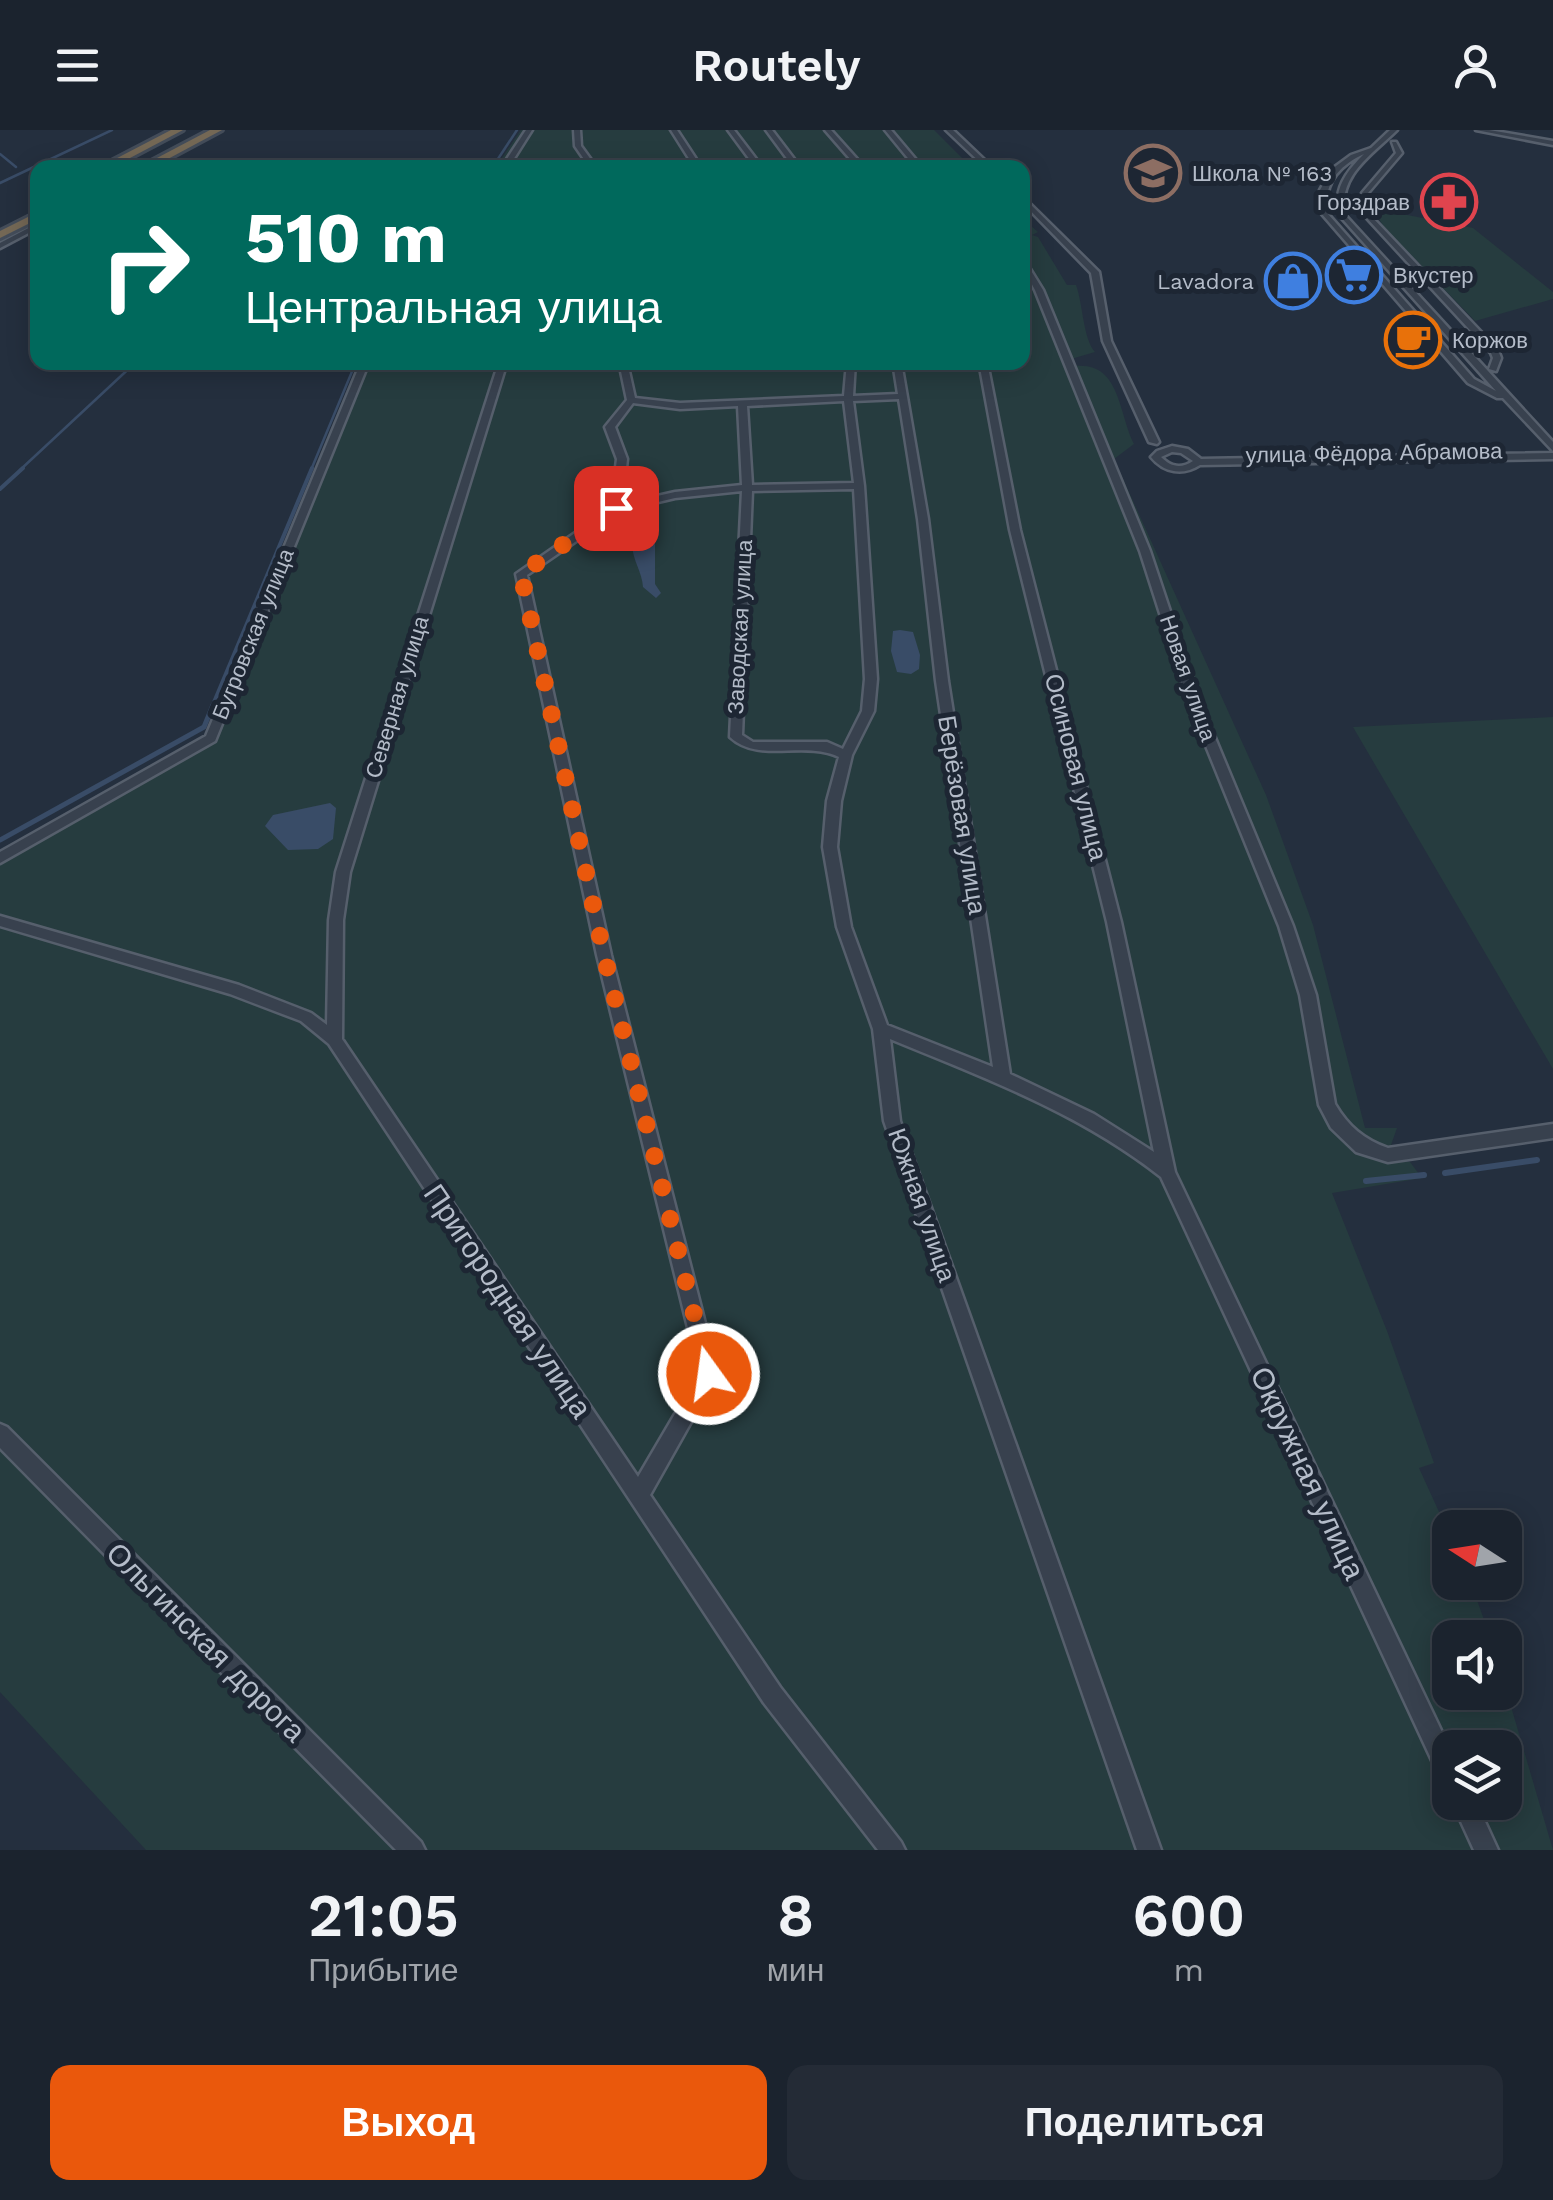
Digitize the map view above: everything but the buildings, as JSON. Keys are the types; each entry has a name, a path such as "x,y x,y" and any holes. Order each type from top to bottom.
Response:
{"highway":[{"path":"118,160 178,130"},
{"path":"143,160 201,130"},
{"path":"158,160 217,130"},
{"path":"0,221 30,205"},
{"path":"0,241 30,225"}],"street":[{"path":"509,160 529,130"},
{"path":"578,130 578,146 588,160"},
{"path":"674,130 695,160"},
{"path":"731,130 754,160"},
{"path":"769,130 792,160"},
{"path":"828,130 855,160"},
{"path":"888,130 913,160"},
{"path":"949,130 981,160"},
{"path":"1394,130 1339,189 1342,215 1553,451"},
{"path":"1479,130 1553,143"},
{"path":"1404,133 1352,184 1348,203 1352,215 1553,434"},
{"path":"1394,143 1399,152 1364,193 1368,216 1495,352 1493,370"},
{"path":"1376,148 1356,152 1327,180 1321,197 1329,222 1471,380 1508,399"},
{"path":"1030,206 1095,272 1107,341 1154,442"},
{"name":"Новая улица","path":"1030,272 1146,551 1195,704 1286,926 1308,995 1327,1106 1337,1123 1362,1147 1388,1154 1553,1131"},
{"name":"Бугровская улица","path":"0,858 211,738 363,370"},
{"name":"Северная улица","path":"334,1040 336,920 343,872 501,370"},
{"path":"616,508 622,459 610,428 631,400 625,370"},
{"name":"Южная улица","path":"850,370 848,397 859,486 871,679 868,712 846,755 834,801 830,847 844,927 881,1029 892,1121 1149,1850"},
{"name":"Берёзовая улица","path":"897,370 1003,1078"},
{"name":"Осиновая улица","path":"985,370 1015,530 1114,922 1167,1172"},
{"path":"631,400 680,406 902,396"},
{"name":"Заводская улица","path":"742,402 747,488 736,737 750,746 827,746 846,755"},
{"name":"улица Фёдора Абрамова","path":"1196,459 1553,451"},
{"path":"639,1494 709,1374 604,955 521,574 616,508 679,494 859,486"},
{"name":"Пригородная улица","path":"0,922 234,989 306,1017 334,1040 772,1695 892,1850"},
{"path":"881,1029 1003,1078 1103,1126 1133,1143 1167,1172"},
{"name":"Окружная улица","path":"1167,1172 1432,1736"},
{"name":"Ольгинская дорога","path":"0,1434 413,1850"},
{"path":"1472,1820 1486,1850"}],"green space":[{"path":"521,130 934,130 964,160 500,160"},
{"path":"1372,208 1473,228 1553,292 1553,299 1475,321 1384,227"},
{"path":"1030,225 1038,232 1032,235 1038,237 1067,285 1076,285 1088,339 1095,352 1071,359 1074,366 1101,371 1115,391 1134,444 1114,459 1266,795 1313,925 1365,1128 1397,1128 1386,1159 1410,1162 1422,1178 1332,1193 1434,1463 1419,1468 1438,1510 1432,1510 1432,1600 1477,1600 1484,1620 1432,1620 1432,1710 1512,1710 1518,1730 1432,1730 1432,1820 1522,1820 1522,1744 1553,1850 146,1850 0,1692 0,852 207,737 356,370 1030,370"},
{"path":"1553,717 1553,1069 1353,727"}],"water":[{"path":"636,531 655,541 655,584 661,593 656,598 643,587 632,546"},
{"path":"893,631 913,632 920,655 919,669 911,674 897,672 891,651"},
{"path":"330,803 336,808 333,839 318,849 288,850 265,826 273,815"}],"waterway":[{"path":"49,160 112,130"},
{"path":"497,160 517,130"},
{"path":"0,154 16,167"},
{"path":"0,183 30,169"},
{"path":"20,470 127,370"},
{"path":"311,470 353,370"},
{"path":"0,489 23,468"},
{"path":"212,707 312,468"},
{"path":"0,840 204,727 213,705"},
{"path":"1445,1173 1537,1160"},
{"path":"1366,1181 1424,1175"}],"place":[{"name":"Школа № 163","path":"1153,173"},
{"name":"Горздрав","path":"1449,202"},
{"name":"Вкустер","path":"1354,275"},
{"name":"Lavadora","path":"1293,281"},
{"name":"Коржов","path":"1413,340"}],"route":[{"path":"616,508 521,574 604,955 709,1374"}]}
